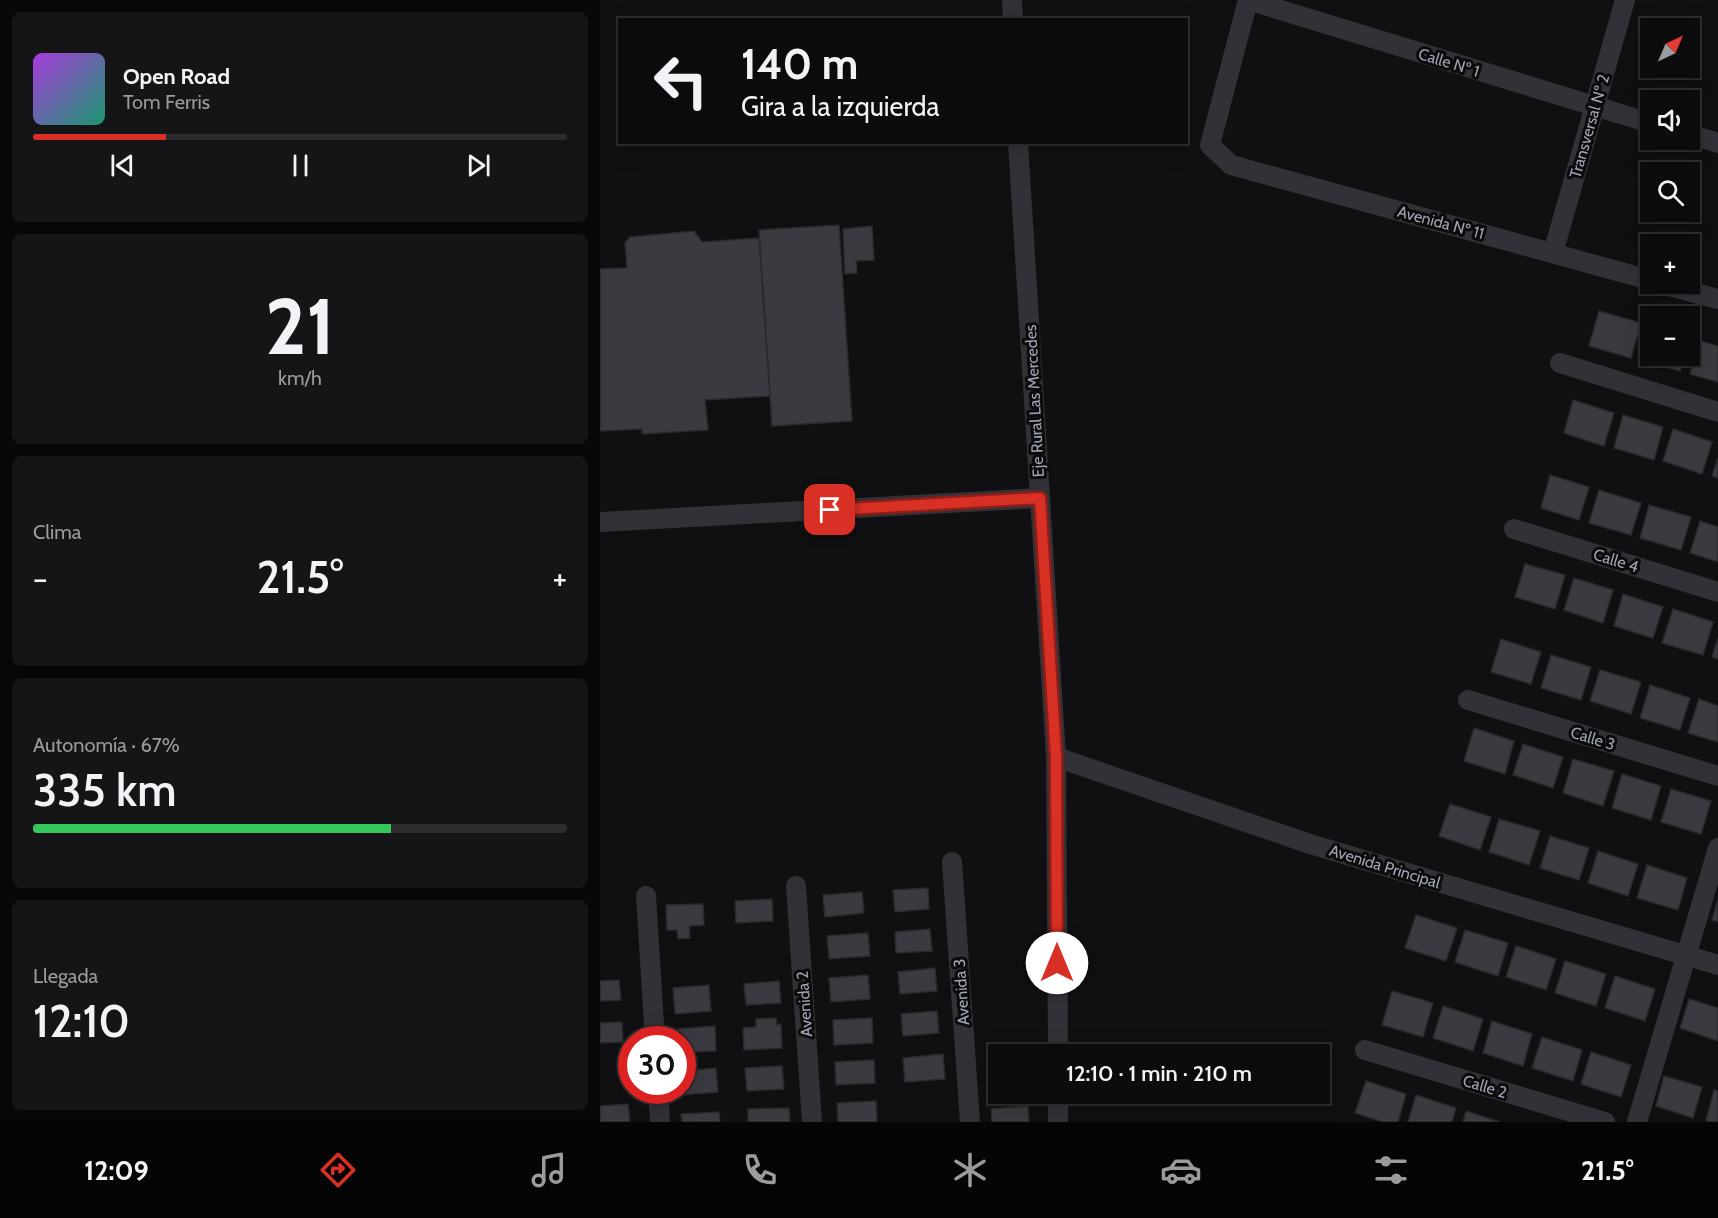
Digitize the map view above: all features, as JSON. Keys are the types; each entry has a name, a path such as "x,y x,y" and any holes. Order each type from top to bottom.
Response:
{"street":[{"path":"1012,0 1013,18"},
{"name":"Calle Nº 1","path":"1248,0 1640,120"},
{"name":"Avenida Nº 11","path":"1248,0 1210,145 1231,165 1640,277"},
{"name":"Transversal Nº 2","path":"1553,253 1625,0"},
{"path":"1700,137 1718,143"},
{"name":"Eje Rural Las Mercedes","path":"1018,144 1056,757 1058,1044"},
{"path":"1699,294 1718,299"},
{"path":"1560,363 1718,412"},
{"path":"600,522 1040,498"},
{"name":"Calle 4","path":"1514,529 1718,592"},
{"name":"Calle 3","path":"1468,700 1718,776"},
{"name":"Avenida Principal","path":"1056,757 1310,844 1718,965"},
{"path":"1637,1122 1718,848"},
{"name":"Avenida 3","path":"952,862 970,1122"},
{"name":"Avenida 2","path":"796,886 812,1122"},
{"path":"646,896 654,1026"},
{"name":"Calle 2","path":"1365,1050 1605,1122"},
{"path":"659,1104 660,1122"},
{"path":"1058,1104 1058,1122"}],"building":[{"path":"839,225 852,421 772,426 759,230"},
{"path":"872,226 874,260 856,261 857,273 845,274 843,229"},
{"path":"694,231 702,242 759,238 770,396 705,400 708,430 642,434 642,429 600,431 600,269 627,268 625,243 630,237"},
{"path":"1599,311 1640,323 1631,358 1589,346"},
{"path":"1700,341 1718,346 1718,382 1690,374 1692,366 1700,366"},
{"path":"1663,366 1682,366 1680,371"},
{"path":"1573,400 1614,413 1604,446 1564,433"},
{"path":"1623,415 1663,427 1654,460 1614,448"},
{"path":"1673,429 1712,442 1702,474 1663,461"},
{"path":"1718,458 1718,478 1712,476"},
{"path":"1550,475 1589,487 1579,520 1541,508"},
{"path":"1599,490 1641,503 1631,535 1589,523"},
{"path":"1649,505 1691,517 1681,550 1640,538"},
{"path":"1700,521 1718,527 1718,562 1690,553"},
{"path":"1525,564 1565,575 1555,609 1515,597"},
{"path":"1574,578 1613,590 1603,623 1564,610"},
{"path":"1623,594 1663,607 1653,638 1614,626"},
{"path":"1673,609 1713,622 1703,655 1662,643"},
{"path":"1718,638 1718,659 1712,657"},
{"path":"1501,639 1541,652 1531,684 1491,672"},
{"path":"1551,655 1591,667 1581,700 1541,688"},
{"path":"1600,670 1641,682 1631,714 1590,701"},
{"path":"1650,685 1690,698 1680,730 1640,718"},
{"path":"1699,699 1718,706 1718,742 1688,733"},
{"path":"1474,728 1514,741 1505,774 1464,761"},
{"path":"1523,744 1563,757 1553,788 1513,775"},
{"path":"1573,759 1614,771 1603,806 1563,793"},
{"path":"1622,774 1661,786 1651,820 1612,808"},
{"path":"1671,789 1711,801 1701,834 1661,822"},
{"path":"1450,804 1491,817 1480,850 1439,836"},
{"path":"1499,819 1540,831 1529,865 1489,852"},
{"path":"1550,836 1589,848 1579,880 1540,868"},
{"path":"1598,851 1638,864 1628,896 1588,883"},
{"path":"1647,865 1687,878 1678,910 1637,898"},
{"path":"928,888 929,909 895,912 893,890"},
{"path":"862,892 864,913 825,917 823,895"},
{"path":"772,899 773,921 736,923 735,901"},
{"path":"1718,899 1718,922 1712,920"},
{"path":"703,904 704,925 689,926 690,938 678,939 677,930 667,930 666,905"},
{"path":"1416,915 1457,928 1446,961 1405,948"},
{"path":"930,929 932,951 896,953 895,932"},
{"path":"1465,930 1508,943 1498,976 1455,962"},
{"path":"868,933 870,956 829,959 827,936"},
{"path":"1516,946 1556,959 1546,990 1506,977"},
{"path":"1565,961 1606,974 1596,1006 1555,993"},
{"path":"935,968 937,991 900,994 898,972"},
{"path":"868,975 870,999 831,1002 829,978"},
{"path":"1615,976 1655,989 1645,1021 1605,1008"},
{"path":"619,980 621,1000 600,1001 600,981"},
{"path":"779,981 781,1003 746,1005 744,984"},
{"path":"709,985 711,1011 675,1014 673,988"},
{"path":"1392,991 1433,1003 1423,1037 1382,1025"},
{"path":"1689,999 1718,1008 1718,1041 1680,1028"},
{"path":"1443,1006 1483,1019 1473,1051 1433,1038"},
{"path":"937,1011 939,1033 903,1036 901,1014"},
{"path":"776,1018 777,1025 781,1024 782,1048 744,1050 743,1028 756,1027 756,1019"},
{"path":"872,1018 873,1043 834,1045 833,1020"},
{"path":"1492,1021 1532,1034 1523,1066 1483,1053"},
{"path":"622,1022 622,1026 618,1026 618,1042 600,1043 600,1023"},
{"path":"715,1026 716,1051 696,1052 696,1028"},
{"path":"1542,1037 1582,1050 1573,1081 1532,1068"},
{"path":"1591,1052 1631,1065 1621,1097 1581,1084"},
{"path":"943,1054 945,1079 905,1082 903,1058"},
{"path":"874,1060 875,1083 836,1085 835,1062"},
{"path":"782,1066 784,1089 747,1091 745,1068"},
{"path":"716,1068 718,1092 696,1094 696,1070"},
{"path":"1664,1076 1702,1087 1693,1118 1656,1106"},
{"path":"1366,1081 1406,1094 1398,1122 1383,1122 1355,1113"},
{"path":"1714,1090 1718,1091 1718,1122 1709,1122 1706,1121"},
{"path":"1416,1095 1456,1108 1452,1122 1408,1122"},
{"path":"876,1101 877,1122 838,1122 837,1103"},
{"path":"628,1104 630,1122 600,1122 600,1106"},
{"path":"1028,1106 1029,1122 992,1122 991,1109"},
{"path":"789,1108 790,1122 748,1122 748,1109"},
{"path":"1466,1111 1500,1122 1463,1122"},
{"path":"719,1112 720,1122 682,1122 681,1114"}],"route":[{"path":"830,510 1040,498 1056,757 1057,963"}]}
